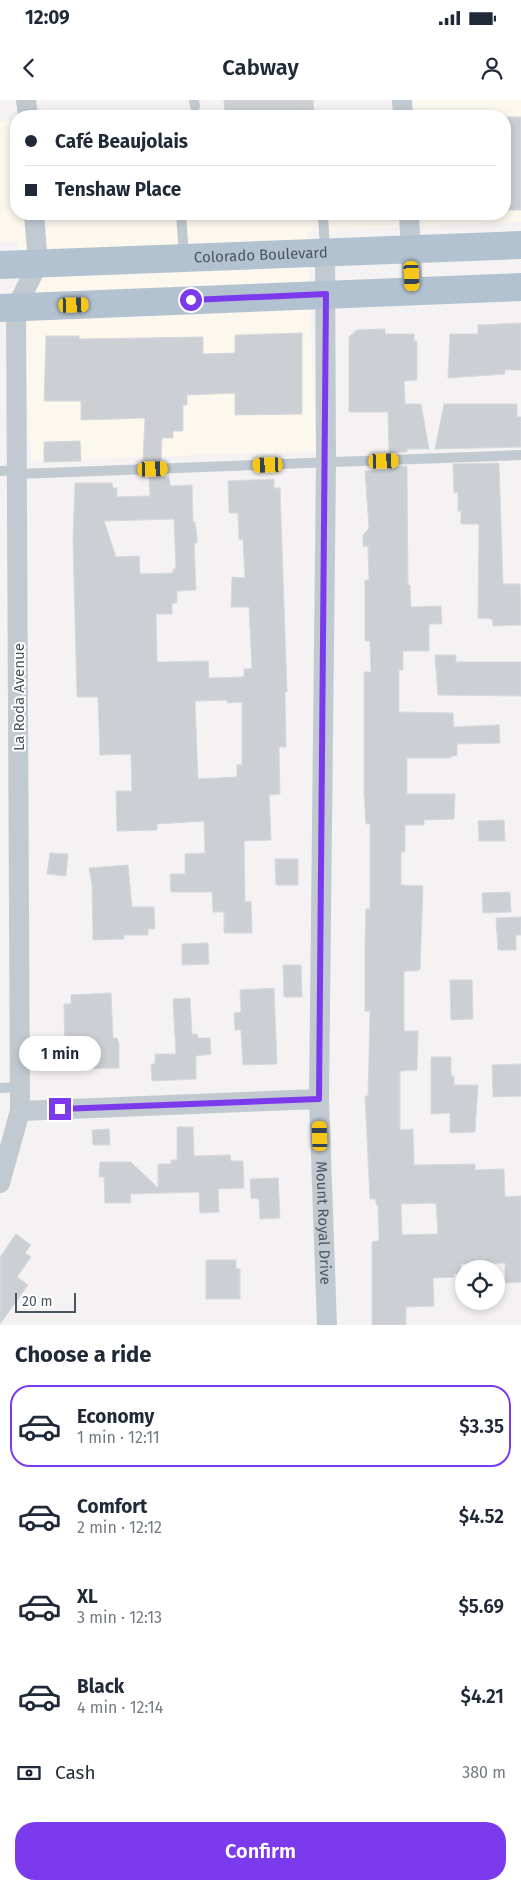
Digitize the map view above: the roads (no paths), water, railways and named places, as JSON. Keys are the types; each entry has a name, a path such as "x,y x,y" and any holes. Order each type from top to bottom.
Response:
{"main road":[{"name":"Colorado Boulevard","path":"0,265 521,244"},
{"path":"8,308 521,287"}],"street":[{"path":"34,220 38,264"},
{"path":"409,220 413,290"},
{"name":"Mount Royal Drive","path":"325,251 326,463 319,1099 327,1325"},
{"name":"La Roda Avenue","path":"0,1183 20,1111 12,471 8,308 38,264"},
{"path":"20,1111 319,1099"}],"lane":[{"path":"181,220 184,258"},
{"path":"323,220 325,251"},
{"path":"12,471 326,463 521,455"},
{"path":"0,1088 20,1087"}]}
